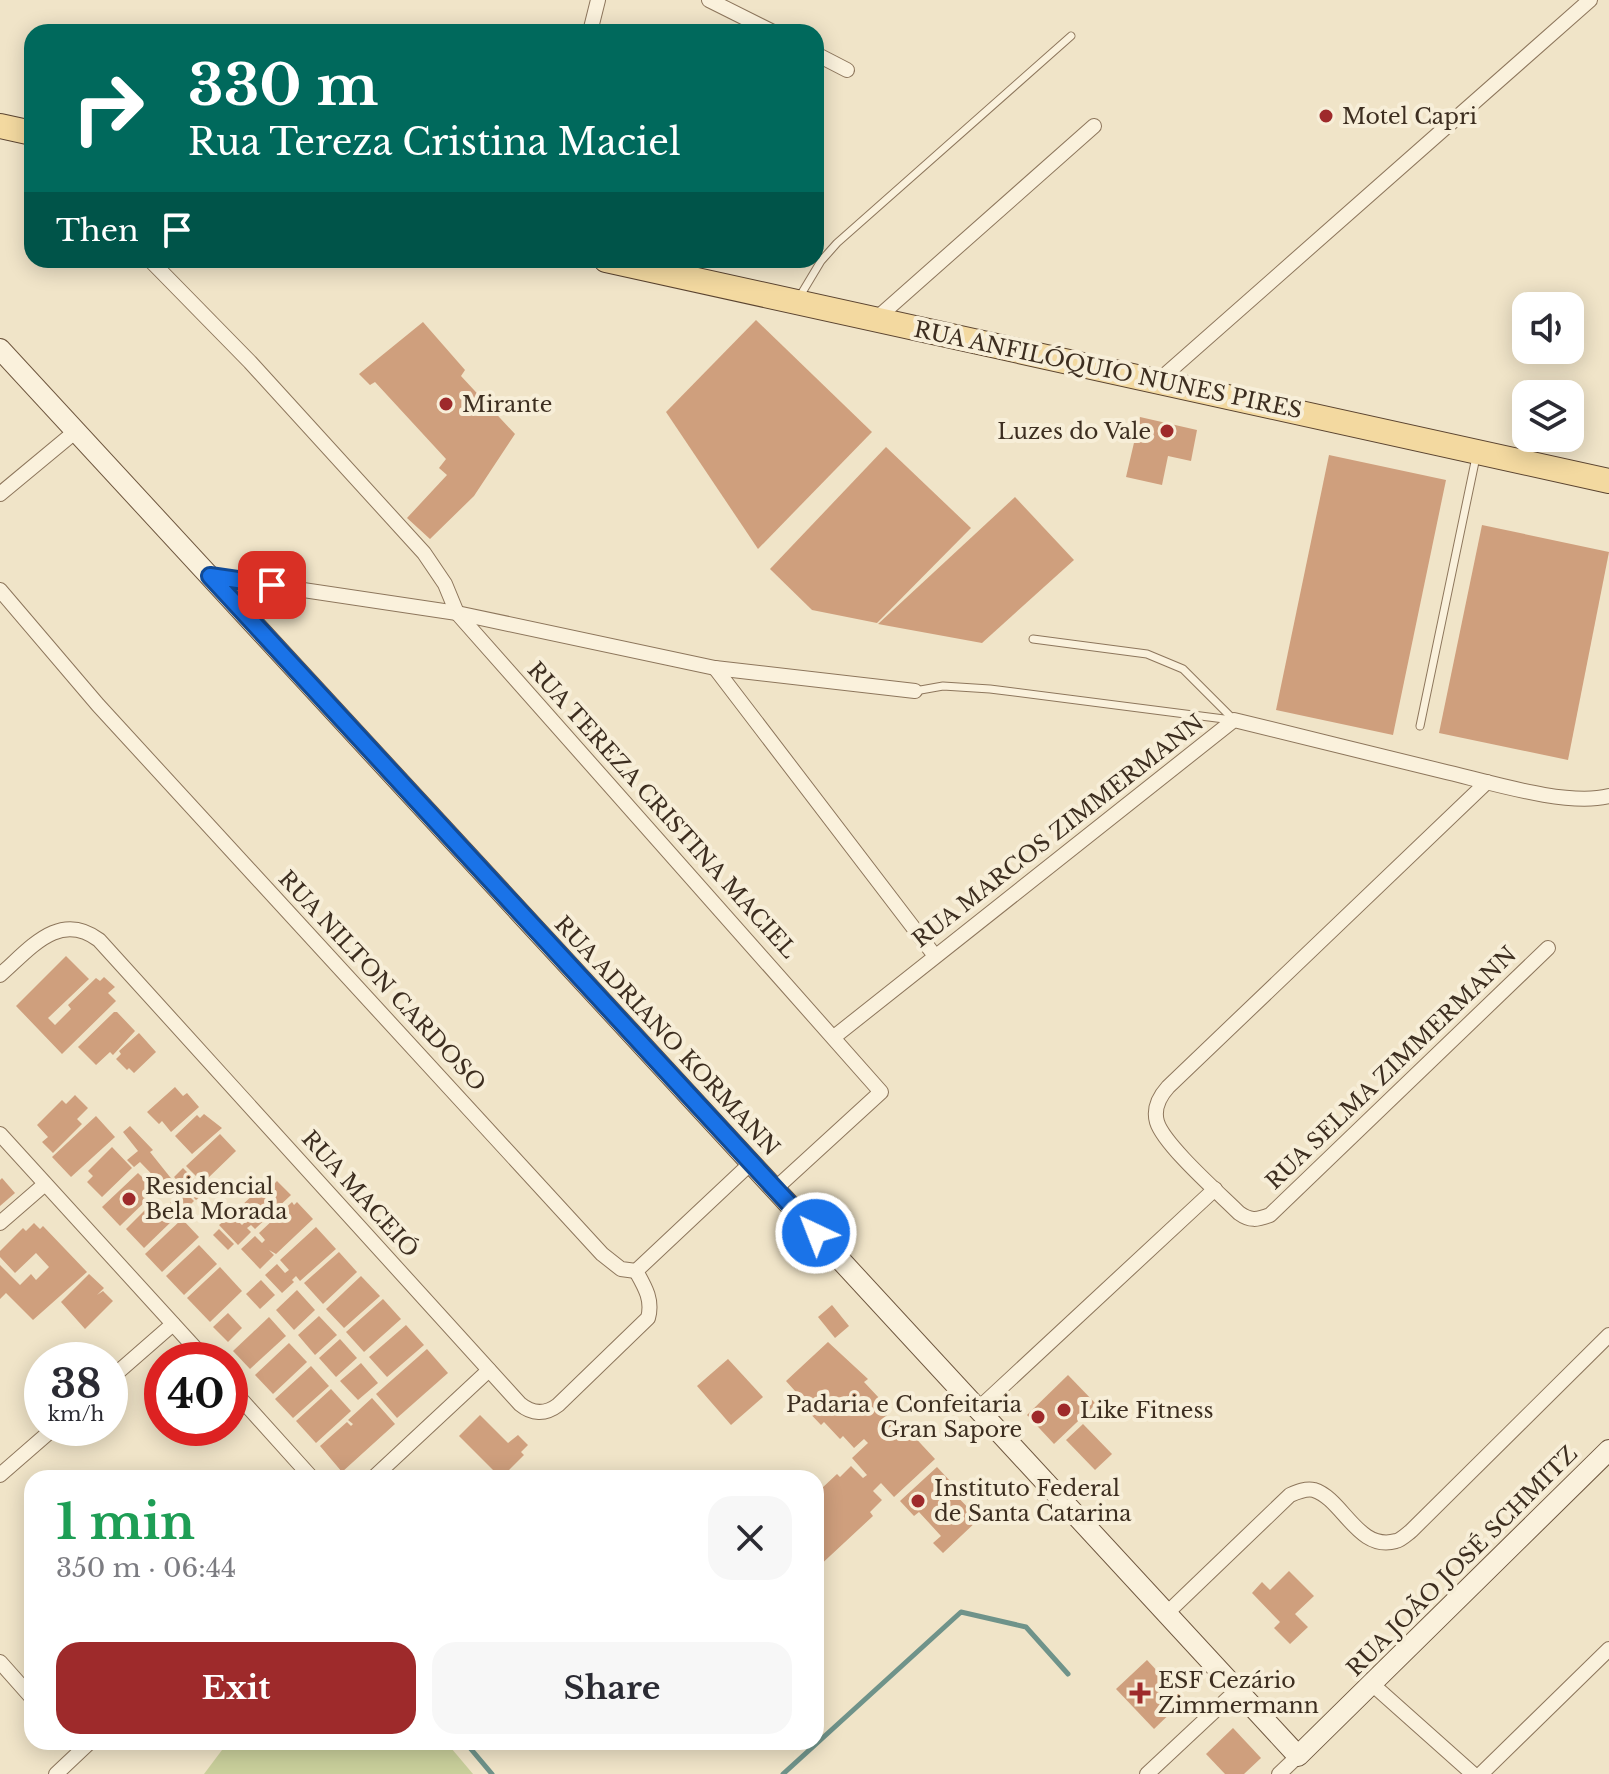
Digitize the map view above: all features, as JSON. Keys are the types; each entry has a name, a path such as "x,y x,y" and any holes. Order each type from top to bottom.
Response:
{"main road":[{"path":"0,126 24,131"},
{"name":"RUA ANFILÓQUIO NUNES PIRES","path":"642,268 1609,481"}],"street":[{"path":"592,24 598,0"},
{"path":"709,0 757,24"},
{"path":"1157,382 1590,0"},
{"path":"824,58 847,70"},
{"path":"876,319 1094,126"},
{"path":"158,268 250,362 424,553 445,584 457,613"},
{"name":"RUA ADRIANO KORMANN","path":"0,349 1298,1756"},
{"path":"0,494 76,431"},
{"name":"RUA TEREZA CRISTINA MACIEL","path":"210,576 457,613 715,668 915,691"},
{"name":"RUA NILTON CARDOSO","path":"0,590 98,705 602,1254 621,1269 636,1271"},
{"name":"RUA TEREZA CRISTINA MACIEL","path":"457,613 881,1092 775,1189"},
{"path":"715,668 935,956"},
{"name":"RUA MARCOS ZIMMERMANN","path":"834,1037 1234,720 1487,782 1563,797 1593,800 1609,796"},
{"name":"RUA SELMA ZIMMERMANN","path":"1487,782 1160,1096 1156,1109 1157,1123 1174,1146 1247,1218 1258,1220 1270,1215 1548,948"},
{"name":"RUA MACEIÓ","path":"0,975 58,930 74,928 99,940 525,1408 540,1413 553,1409 648,1318 650,1303 636,1271"},
{"path":"0,1134 190,1342"},
{"path":"636,1271 751,1163"},
{"path":"0,1223 45,1184"},
{"path":"978,1409 1215,1189"},
{"path":"128,1363 173,1324"},
{"path":"1166,1614 1290,1495 1301,1490 1313,1490 1325,1497 1364,1534 1379,1542 1396,1541 1411,1531 1609,1335"},
{"path":"382,1470 489,1370"},
{"path":"248,1407 305,1470"},
{"path":"0,1475 33,1446"},
{"name":"RUA JOÃO JOSÉ SCHMITZ","path":"1279,1774 1609,1450"},
{"path":"1481,1774 1609,1649"},
{"path":"0,1662 24,1689"},
{"path":"1372,1684 1473,1774"},
{"path":"1147,1774 1237,1690"},
{"path":"56,1774 76,1750"}],"lane":[{"path":"824,258 1071,36"},
{"path":"796,302 817,268"},
{"path":"1420,726 1477,451"},
{"path":"1033,639 1147,654 1183,669 1234,720"},
{"name":"RUA TEREZA CRISTINA MACIEL","path":"915,691 943,686 990,689 1234,720"}],"green space":[{"path":"222,1750 453,1750 473,1774 204,1774"}],"building":[{"path":"756,320 872,432 758,549 666,412"},
{"path":"423,322 465,370 461,376 515,434 474,496 430,539 407,518 447,475 439,468 446,459 375,382 370,385 359,374"},
{"path":"1140,417 1197,430 1191,461 1168,456 1162,485 1126,477"},
{"path":"886,447 971,528 877,623 812,610 770,569"},
{"path":"1329,455 1446,480 1393,735 1276,710"},
{"path":"1015,497 1074,560 982,643 878,624"},
{"path":"1482,525 1609,552 1568,760 1439,733"},
{"path":"66,956 89,979 48,1018 55,1025 71,1009 68,1005 96,978 100,981 104,977 115,987 108,993 116,1001 62,1054 16,1006"},
{"path":"114,1012 135,1031 113,1055 110,1052 96,1065 78,1047"},
{"path":"139,1033 156,1052 134,1073 116,1059 121,1054 119,1051"},
{"path":"175,1087 183,1096 187,1093 199,1107 171,1132 162,1121 159,1124 147,1112"},
{"path":"75,1095 88,1108 77,1119 82,1124 53,1153 42,1142 48,1137 37,1125 62,1100 66,1104"},
{"path":"204,1114 222,1128 192,1154 175,1136 197,1115 200,1118"},
{"path":"96,1116 115,1137 71,1177 52,1157"},
{"path":"130,1126 153,1150 150,1152 170,1177 194,1201 177,1218 166,1207 175,1198 140,1162 134,1167 127,1160 138,1151 123,1132"},
{"path":"220,1134 236,1151 206,1180 212,1186 196,1200 174,1177 183,1168 197,1182 199,1179 186,1166"},
{"path":"112,1147 132,1168 102,1197 87,1182 93,1176 88,1171"},
{"name":"Residencial Bela Morada","path":"138,1173 156,1191 120,1226 102,1207"},
{"path":"2,1178 15,1193 0,1206 0,1180"},
{"path":"270,1179 274,1184 277,1181 291,1195 255,1229 251,1225 247,1228 251,1232 238,1245 219,1225 232,1215 242,1225 249,1218 239,1208"},
{"path":"155,1200 174,1219 144,1248 126,1229"},
{"path":"292,1202 294,1205 297,1202 313,1219 276,1254 269,1250 274,1255 260,1269 241,1249 255,1236 262,1243 265,1240 259,1233"},
{"path":"182,1219 199,1237 162,1272 145,1254"},
{"path":"34,1223 40,1229 43,1226 87,1272 33,1320 6,1293 0,1299 0,1265 20,1285 31,1274 36,1280 49,1267 36,1253 15,1273 0,1257 0,1251 23,1228 26,1231"},
{"path":"316,1227 336,1249 300,1281 296,1276 282,1293 265,1275 277,1264 285,1273 289,1270 280,1260"},
{"path":"219,1229 234,1244 228,1250 213,1235"},
{"path":"199,1245 217,1264 184,1295 166,1276"},
{"path":"339,1252 357,1272 323,1304 304,1283"},
{"path":"220,1267 242,1291 210,1322 187,1298"},
{"path":"89,1274 104,1288 97,1295 103,1291 113,1301 85,1329 61,1302"},
{"path":"361,1276 380,1296 344,1328 326,1309"},
{"path":"261,1280 275,1295 260,1309 246,1294"},
{"path":"297,1290 315,1310 294,1330 276,1310"},
{"path":"383,1299 401,1319 364,1352 346,1332"},
{"path":"832,1305 849,1326 835,1338 818,1317"},
{"path":"228,1313 242,1328 228,1342 213,1327"},
{"path":"319,1316 337,1335 315,1355 298,1335"},
{"path":"269,1317 286,1336 250,1369 248,1342 243,1342"},
{"path":"406,1325 424,1345 387,1377 369,1357"},
{"path":"340,1339 357,1358 336,1377 319,1358"},
{"path":"828,1342 868,1379 864,1382 880,1399 876,1403 887,1415 879,1422 885,1428 896,1417 935,1459 894,1497 881,1483 873,1491 882,1500 870,1512 873,1516 824,1562 824,1486 851,1466 863,1478 867,1475 852,1458 868,1443 864,1439 854,1448 824,1422 821,1425 802,1405 805,1402 786,1381"},
{"path":"289,1343 307,1362 273,1394 255,1375"},
{"path":"427,1349 448,1373 397,1418 376,1394"},
{"path":"728,1359 763,1397 731,1425 697,1386"},
{"path":"361,1363 378,1383 358,1400 340,1381"},
{"path":"311,1366 329,1386 293,1418 275,1399"},
{"path":"1068,1375 1096,1404 1054,1444 1027,1415"},
{"path":"331,1389 351,1411 316,1443 296,1421"},
{"path":"372,1398 395,1424 344,1470 340,1470 320,1446 347,1422 351,1426 353,1424 348,1420"},
{"path":"480,1415 508,1443 518,1435 528,1445 521,1452 524,1455 509,1470 493,1470 459,1436"},
{"path":"1083,1424 1112,1454 1095,1470 1066,1440"},
{"path":"937,1467 951,1482 947,1486 979,1519 943,1553 933,1543 941,1536 919,1512 914,1516 900,1501"},
{"path":"1289,1571 1314,1596 1295,1614 1308,1627 1290,1644 1274,1628 1280,1622 1252,1593 1262,1582 1270,1590"},
{"path":"1147,1660 1184,1700 1154,1729 1116,1689"},
{"path":"1233,1728 1261,1758 1244,1774 1225,1774 1206,1754"}],"waterway":[{"path":"824,1737 961,1612 1026,1627 1068,1674"},
{"path":"472,1750 492,1774"},
{"path":"783,1774 809,1750"}],"place":[{"name":"Motel Capri","path":"1326,116"},
{"name":"Mirante","path":"446,404"},
{"name":"Luzes do Vale","path":"1167,431"},
{"name":"Residencial Bela Morada","path":"129,1199"},
{"name":"Like Fitness","path":"1064,1410"},
{"name":"Padaria e Confeitaria Gran Sapore","path":"1038,1417"},
{"name":"Instituto Federal de Santa Catarina","path":"918,1501"},
{"name":"ESF Cezário Zimmermann","path":"1140,1693"}],"route":[{"path":"272,585 210,576 816,1233"}]}
